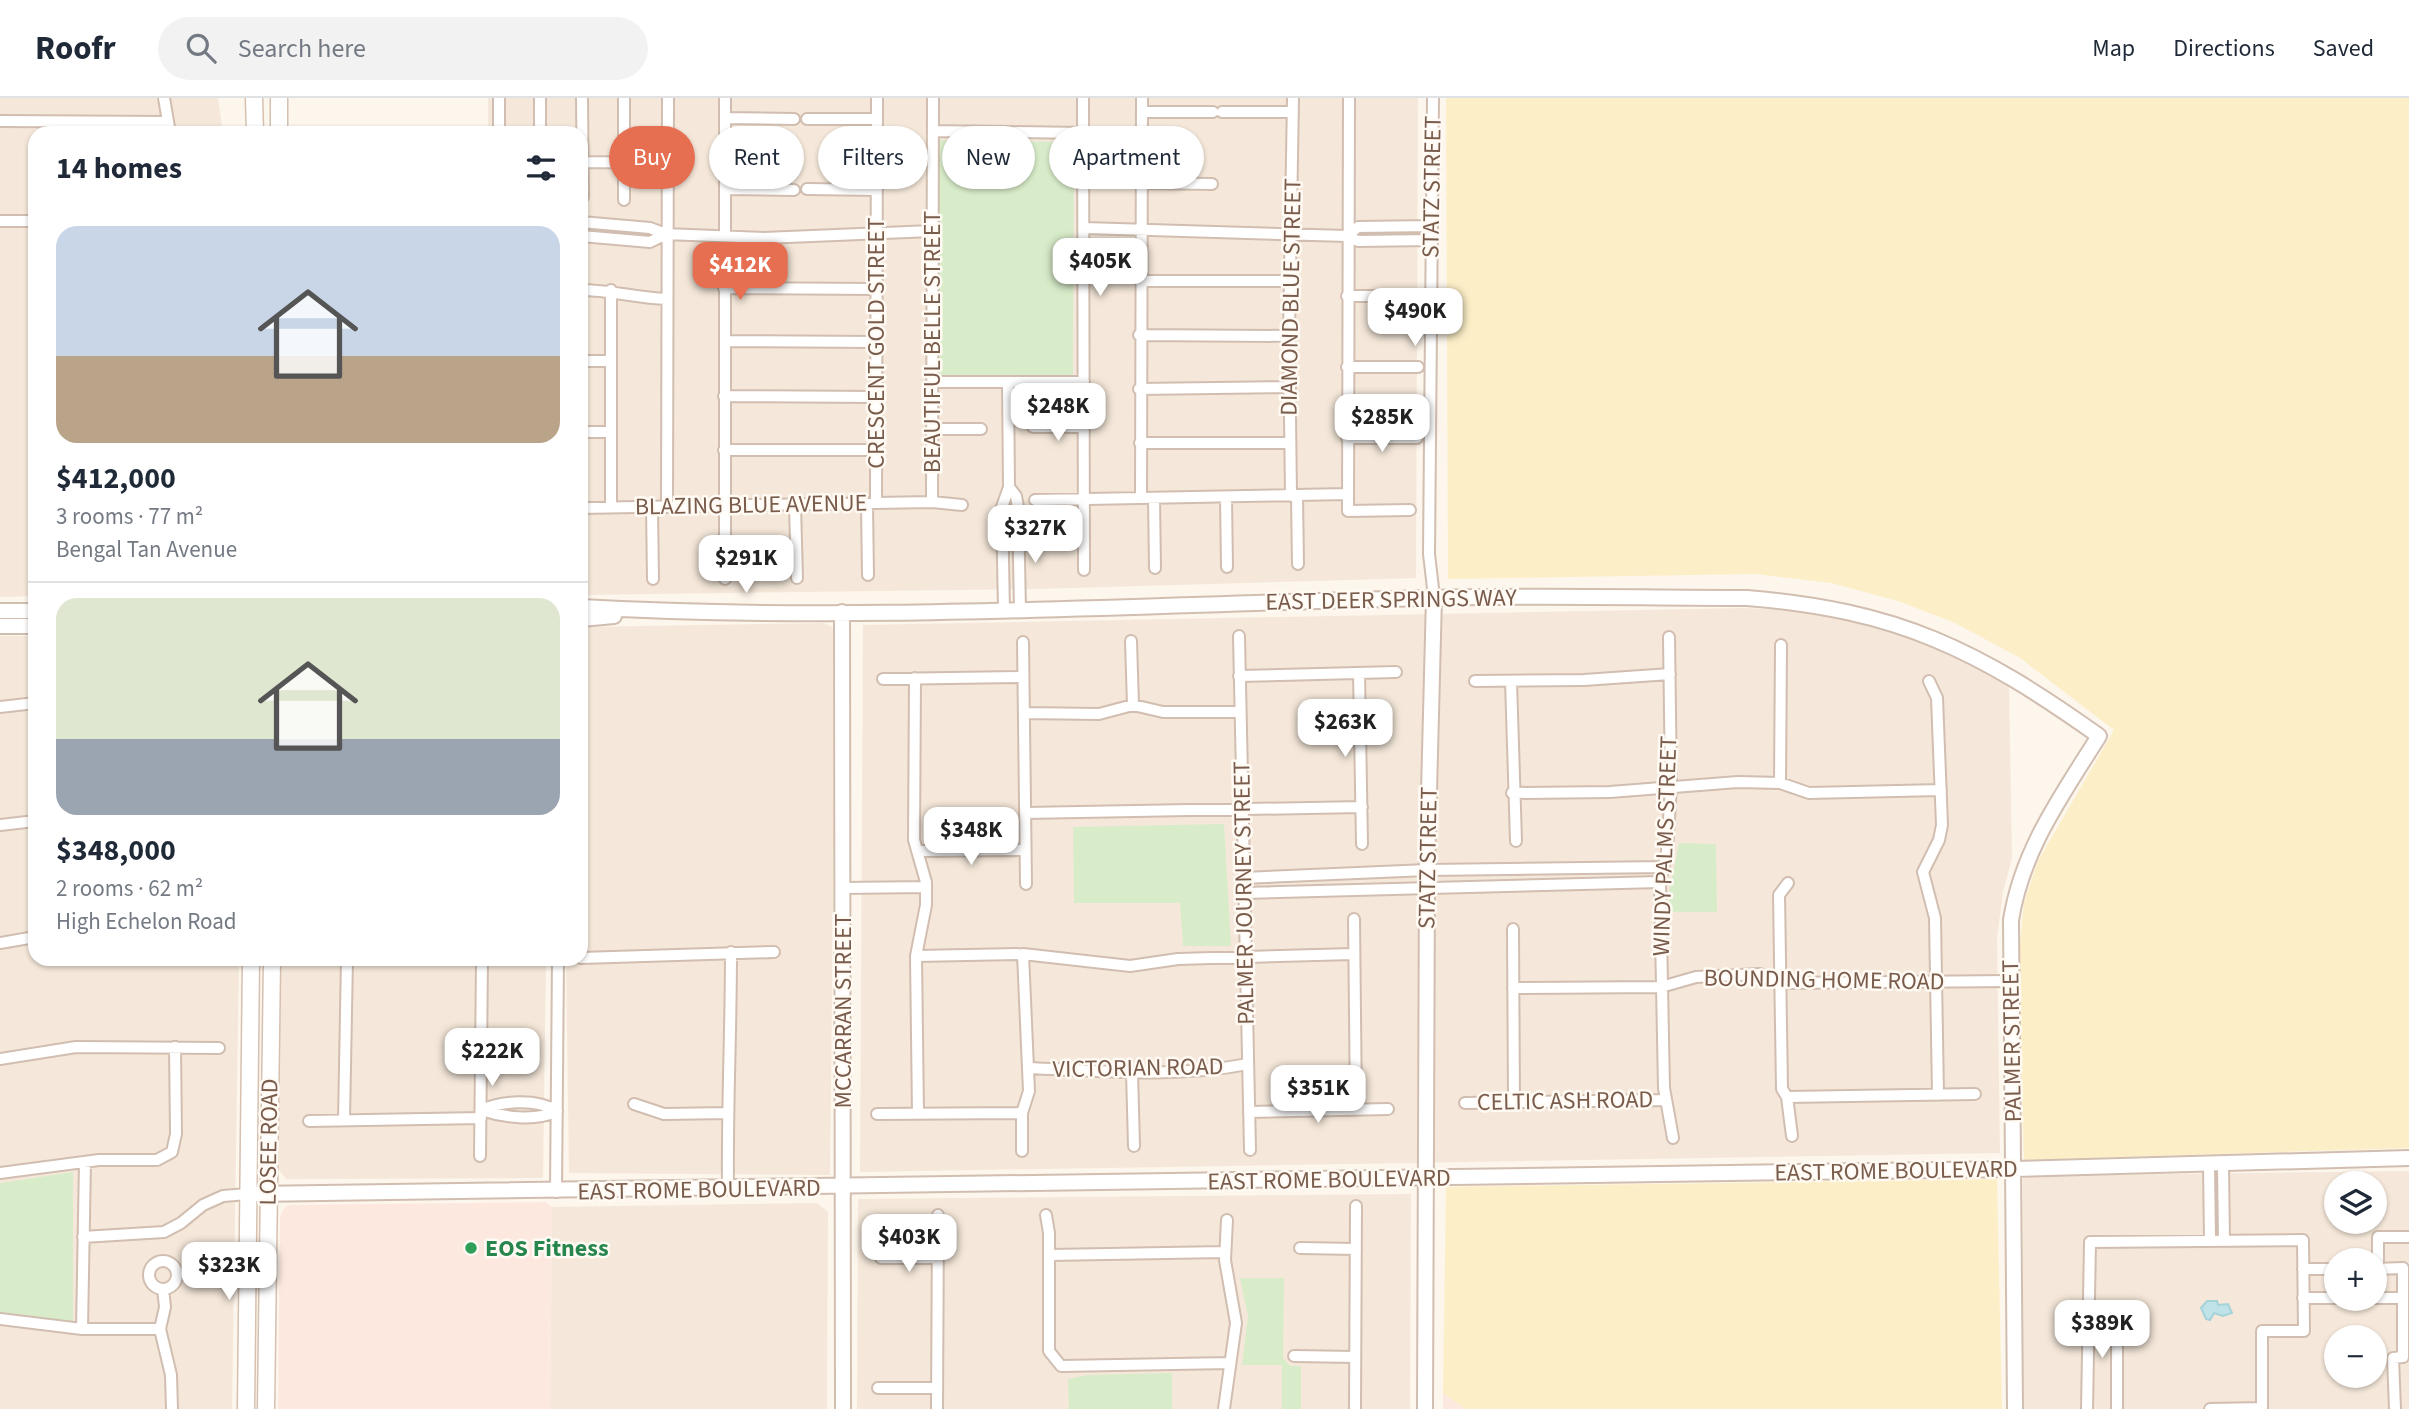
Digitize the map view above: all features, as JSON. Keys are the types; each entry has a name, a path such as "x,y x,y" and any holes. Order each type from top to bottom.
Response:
{"main road":[{"path":"254,98 255,126"},
{"path":"279,98 279,126"},
{"name":"LOSEE ROAD","path":"246,1409 251,966"},
{"name":"LOSEE ROAD","path":"266,1409 271,966"},
{"path":"246,1378 253,1409"}],"street":[{"path":"164,98 169,126"},
{"path":"499,98 499,126"},
{"path":"540,98 540,126"},
{"path":"582,98 582,126"},
{"path":"624,98 624,126"},
{"path":"668,98 668,126"},
{"path":"725,98 725,126"},
{"name":"CRESCENT GOLD STREET","path":"868,575 877,397 877,98"},
{"name":"BEAUTIFUL BELLE STREET","path":"932,502 933,98"},
{"path":"1083,98 1084,126"},
{"path":"1142,98 1142,126"},
{"name":"DIAMOND BLUE STREET","path":"1293,98 1290,443 1298,564"},
{"path":"1349,98 1348,511 1410,510"},
{"name":"STATZ STREET","path":"1425,1409 1427,870 1434,597 1429,554 1433,98"},
{"path":"1142,112 1293,113"},
{"path":"725,118 794,119"},
{"path":"807,119 877,119"},
{"path":"0,121 141,126"},
{"path":"933,131 1049,133"},
{"path":"588,162 609,162"},
{"path":"1204,184 1212,184"},
{"path":"624,189 624,200"},
{"path":"667,189 667,507"},
{"path":"725,579 726,189 794,190"},
{"path":"807,189 877,190"},
{"path":"1084,570 1085,189"},
{"path":"1141,189 1141,498"},
{"path":"0,221 28,221"},
{"path":"588,223 650,228 666,234 803,238 932,231"},
{"path":"1347,236 1358,227 1431,226"},
{"path":"1085,228 1347,236 1358,241 1431,240"},
{"path":"588,237 650,242 666,234"},
{"path":"1140,281 1290,281"},
{"path":"724,288 876,289"},
{"path":"588,290 611,290 632,298 666,299"},
{"path":"611,290 611,508"},
{"path":"1347,296 1415,296"},
{"path":"1139,335 1289,336"},
{"path":"725,341 877,342"},
{"path":"588,361 610,361"},
{"path":"1347,367 1418,367"},
{"path":"932,382 1084,382"},
{"path":"1004,611 1002,506 1009,487 1008,382"},
{"path":"1139,389 1290,387"},
{"path":"724,396 877,397"},
{"path":"1032,427 1084,427"},
{"path":"932,429 981,429"},
{"path":"588,432 610,432"},
{"path":"1347,438 1417,438"},
{"path":"1140,443 1290,443"},
{"path":"724,450 876,450"},
{"path":"1009,487 1016,496 1018,507 1020,611"},
{"path":"1035,500 1348,494"},
{"path":"1226,497 1227,566"},
{"path":"1154,498 1155,568"},
{"name":"BLAZING BLUE AVENUE","path":"588,508 932,502 962,505"},
{"path":"795,505 797,578"},
{"path":"652,508 653,579"},
{"name":"EAST DEER SPRINGS WAY","path":"588,608 650,612 1020,611 1434,597 1747,598 1844,610 1927,634 2006,672 2099,736"},
{"path":"0,611 28,611"},
{"name":"EAST DEER SPRINGS WAY","path":"588,618 650,612"},
{"name":"MCCARRAN STREET","path":"842,612 843,1409"},
{"path":"0,625 28,626"},
{"name":"PALMER JOURNEY STREET","path":"1239,636 1250,1150"},
{"name":"WINDY PALMS STREET","path":"1669,637 1671,786 1664,867 1660,882 1666,1100 1673,1138"},
{"path":"1131,641 1133,705"},
{"path":"1023,642 1026,884"},
{"path":"1780,783 1781,646"},
{"path":"1239,676 1396,672"},
{"path":"1359,673 1362,844"},
{"path":"1475,681 1584,680 1670,674"},
{"path":"883,679 1023,677"},
{"path":"915,678 914,840 926,887 922,934 916,956 918,1114"},
{"path":"1511,681 1512,793 1516,841"},
{"path":"1929,681 1937,698 1941,790 1939,840 1923,872 1923,883 1935,918 1938,1095"},
{"path":"0,707 28,704"},
{"path":"1024,713 1099,714 1133,705 1163,712 1240,712"},
{"name":"PALMER STREET","path":"2015,1409 2011,920 2025,864 2042,826 2099,736"},
{"path":"1512,793 1611,792 1671,786 1780,783 1810,793 1941,790"},
{"path":"1025,813 1362,807"},
{"path":"0,825 28,822"},
{"path":"917,851 1025,850"},
{"path":"1244,878 1427,870 1664,867"},
{"path":"1244,893 1427,886 1660,882"},
{"path":"1788,883 1779,895 1782,1089 1787,1097 1792,1136"},
{"path":"843,888 926,887"},
{"path":"1354,919 1356,1108"},
{"path":"1513,929 1514,1103"},
{"path":"0,943 28,938"},
{"path":"588,958 774,951"},
{"path":"728,1189 728,1113 732,1060 731,952"},
{"path":"916,956 1023,954 1130,966 1178,959 1353,954"},
{"path":"1022,1151 1022,1113 1028,1100 1023,954"},
{"path":"344,1120 347,966"},
{"path":"480,1156 482,966"},
{"path":"556,1192 558,966"},
{"name":"BOUNDING HOME ROAD","path":"1513,988 1661,987 1696,977 1760,974 1781,983 2011,981"},
{"path":"0,1059 76,1047 219,1048"},
{"path":"0,1173 85,1162 157,1160 172,1152 176,1134 175,1047"},
{"name":"VICTORIAN ROAD","path":"1028,1068 1132,1072 1216,1070 1248,1064"},
{"path":"1132,1072 1134,1146"},
{"path":"1787,1097 1975,1094"},
{"name":"CELTIC ASH ROAD","path":"1465,1103 1666,1100"},
{"path":"309,1121 481,1114 496,1103 546,1104 557,1111"},
{"path":"634,1104 664,1114 728,1113"},
{"path":"1249,1112 1388,1109"},
{"path":"877,1114 1022,1113"},
{"name":"EAST ROME BOULEVARD","path":"248,1194 556,1192 2014,1169 2409,1158"},
{"path":"82,1329 85,1162"},
{"path":"2210,1241 2216,1165"},
{"path":"2216,1165 2224,1241"},
{"path":"83,1237 164,1232 181,1223 203,1205 223,1196 248,1194"},
{"path":"1355,1409 1356,1206"},
{"path":"937,1409 938,1215"},
{"path":"1046,1215 1049,1255 1049,1351 1055,1361 1068,1368 1092,1364 1230,1363"},
{"path":"1224,1409 1236,1322 1225,1252 1227,1220"},
{"path":"2377,1248 2378,1237 2409,1237"},
{"path":"2087,1409 2090,1242 2303,1240 2304,1331 2262,1331 2262,1409 2210,1409"},
{"path":"1300,1248 1356,1249"},
{"path":"1049,1255 1225,1252"},
{"path":"881,1258 937,1258"},
{"path":"2387,1269 2403,1268 2403,1357 2393,1358 2395,1409"},
{"path":"2303,1269 2324,1269"},
{"path":"163,1289 165,1307 160,1329 171,1375 172,1409"},
{"path":"2303,1298 2324,1298"},
{"path":"2387,1298 2403,1298"},
{"path":"2088,1309 2118,1309 2117,1409"},
{"path":"0,1319 82,1329 160,1329"},
{"path":"1294,1356 1355,1357"},
{"path":"878,1388 937,1388"}],"shaded area":[{"path":"0,98 218,98 222,126 28,126 28,596 0,597"},
{"path":"488,98 1418,98 1416,578 1037,589 588,595 588,126 488,126"},
{"path":"1744,608 1817,612 1920,641 2009,683 2012,858 2003,892 1997,938 2000,1153 860,1172 863,625"},
{"path":"824,623 831,626 836,634 830,1175 569,1173 566,966 588,966 588,627"},
{"path":"0,636 28,636 28,966 239,966 232,1409 0,1409"},
{"path":"281,966 546,966 543,1178 286,1179 278,1169"},
{"path":"2387,1171 2409,1171 2409,1409 2023,1409 2023,1179 2028,1176 2324,1172 2324,1234 2387,1234"},
{"path":"1411,1194 1410,1409 857,1409 858,1199"},
{"path":"546,1202 552,1207 550,1409 278,1409 280,1217 284,1208 288,1205"},
{"path":"817,1203 828,1212 827,1409 550,1409 552,1207"},
{"path":"1443,1393 1466,1409 1443,1409"}],"green space":[{"path":"936,140 942,140 942,189 1035,189 1035,141 1049,142 1049,189 1074,189 1073,378 935,378"},
{"path":"1224,824 1231,946 1183,946 1180,903 1074,903 1073,827"},
{"path":"1679,843 1716,844 1717,912 1669,912 1669,893"},
{"path":"73,1172 73,1323 0,1314 0,1183"},
{"path":"1240,1278 1284,1278 1283,1358 1290,1366 1301,1366 1301,1409 1282,1409 1282,1365 1242,1365 1248,1316"},
{"path":"1172,1373 1172,1409 1069,1409 1068,1379 1088,1375"}],"sand":[{"path":"1446,98 2409,98 2409,1148 2024,1160 2018,964 2024,903 2038,861 2114,730 2020,658 1955,623 1898,601 1831,583 1756,574 1448,579"},
{"path":"1997,1179 2002,1409 1466,1409 1443,1393 1446,1187"}],"water":[{"path":"2207,1301 2217,1301 2218,1305 2228,1304 2232,1313 2223,1316 2214,1313 2210,1320 2206,1319 2201,1308"}],"place":[{"name":"EOS Fitness","path":"471,1248"}]}
